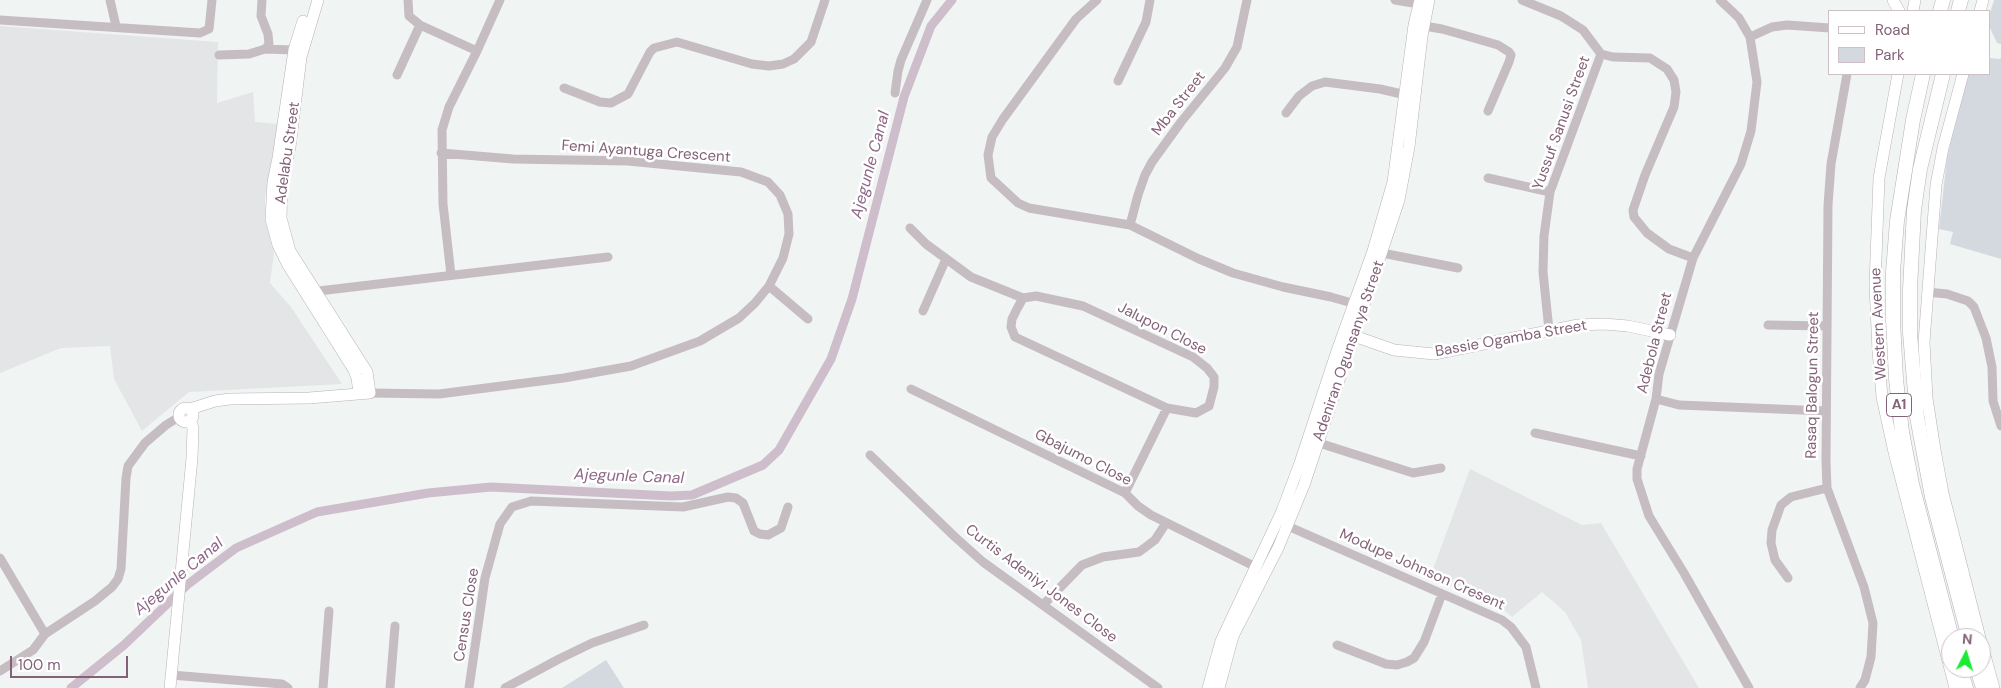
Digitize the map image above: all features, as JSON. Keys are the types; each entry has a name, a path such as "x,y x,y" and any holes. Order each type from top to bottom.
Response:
{"highway":[{"name":"Western Avenue","path":"1923,75 1905,167 1897,221 1893,272 1896,380 1902,432 1912,484 1949,628"},
{"name":"Western Avenue","path":"1943,75 1920,169 1914,210 1910,280 1912,376 1917,417 1932,497 1966,628"}],"main road":[{"name":"Adelabu Street","path":"310,0 273,182 272,219 278,244 288,265 310,292 357,378 370,393"},
{"name":"Adelabu Street","path":"298,53 318,0"},
{"name":"Adeniran Ogunsanya Street","path":"1282,523 1338,348 1359,306 1403,187 1422,1"},
{"name":"Adeniran Ogunsanya Street","path":"1378,252 1393,182 1419,26"},
{"name":"Western Avenue","path":"1898,75 1879,178 1875,285 1882,397 1894,452 1955,688"},
{"path":"1962,75 1945,139 1936,185 1924,342 1927,398 1933,442 1943,493 1978,628"},
{"name":"Adeniran Ogunsanya Street","path":"1208,688 1221,640 1304,485 1354,336 1359,306"},
{"name":"Bassie Ogamba Street","path":"1354,336 1394,350 1434,354 1549,330 1604,324 1628,326 1670,335"},
{"path":"170,688 192,458 193,428 187,415 202,404 222,400 309,398 370,393"},
{"name":"Adeniran Ogunsanya Street","path":"1219,688 1233,636 1260,569"}],"street":[{"path":"110,0 116,26"},
{"path":"0,20 206,32 209,29 212,0"},
{"path":"262,0 261,16 268,34 269,45 265,49"},
{"path":"408,0 409,16 420,25 477,51"},
{"path":"451,275 443,204 442,130 449,107 500,0"},
{"path":"564,88 600,102 611,103 628,94 650,52 654,48 677,42 752,64 769,66 783,64 794,59 811,42 825,0"},
{"path":"895,93 901,60 927,0"},
{"path":"1097,0 1076,19 992,137 988,155 991,178 1018,203 1029,208 1130,225 1199,259 1233,273 1359,306"},
{"path":"1118,82 1146,22 1150,0"},
{"name":"Mba Street","path":"1130,225 1142,182 1152,162 1225,68 1237,47 1247,0"},
{"path":"1395,0 1422,1"},
{"name":"Yussuf Sanusi Street","path":"1522,0 1561,16 1583,30 1601,54 1550,192 1546,218 1543,272 1549,330"},
{"name":"Adebola Street","path":"1720,0 1739,18 1750,38 1757,82 1751,131 1731,186 1693,258 1659,374 1656,399 1637,469 1637,479 1649,516 1684,573 1749,688"},
{"path":"397,76 420,25"},
{"path":"1750,38 1772,28 1788,25 1828,28"},
{"path":"1419,26 1442,28 1498,45 1509,52 1511,55 1509,62 1488,111"},
{"path":"219,55 249,54 265,49 298,53"},
{"path":"1601,54 1613,57 1650,58 1667,69 1674,80 1676,92 1674,107 1645,175 1633,210 1634,217 1647,233 1669,249 1693,258"},
{"name":"Rasaq Balogun Street","path":"1847,75 1830,164 1827,236 1827,488 1864,587 1873,623 1871,657 1865,680 1860,688"},
{"path":"1286,113 1300,96 1312,86 1325,82 1363,86 1406,95"},
{"name":"Femi Ayantuga Crescent","path":"370,393 416,395 475,390 564,378 631,366 700,341 739,318 756,303 769,286 783,258 789,234 788,214 780,195 768,182 741,172 680,165 513,159 441,153"},
{"path":"1488,178 1550,192"},
{"name":"Jalupon Close","path":"910,228 946,259 971,277 1023,298 1036,296 1083,306 1193,357 1207,368 1214,377 1214,387 1209,406 1196,413 1167,408 1015,337 1011,327 1012,319 1023,298"},
{"path":"1378,252 1458,268"},
{"path":"310,292 608,257"},
{"path":"923,311 946,259"},
{"path":"769,286 808,319"},
{"path":"1927,292 1947,294 1968,301 1974,307 1997,365 1993,401 2001,426"},
{"path":"1768,325 1827,326"},
{"name":"Gbajumo Close","path":"911,389 1125,493 1138,506 1166,523 1260,569"},
{"path":"1656,399 1679,405 1826,411"},
{"path":"1125,493 1167,408"},
{"path":"0,672 33,650 45,634 95,601 118,579 121,569 128,466 145,443 166,425 187,415"},
{"path":"1535,433 1641,456"},
{"path":"1319,443 1413,473 1442,468"},
{"name":"Curtis Adeniyi Jones Close","path":"870,455 955,538 983,562 1158,688"},
{"path":"1788,578 1775,560 1771,543 1772,530 1781,505 1791,497 1827,488"},
{"name":"Census Close","path":"469,688 485,578 500,524 512,507 532,501 683,507 728,497 736,498 743,503 754,531 768,535 780,528 788,507"},
{"path":"1043,605 1082,565 1103,557 1139,552 1155,540 1166,523"},
{"name":"Modupe Johnson Cresent","path":"1282,523 1502,620 1511,627 1526,648 1536,688"},
{"path":"0,558 45,634"},
{"path":"1337,645 1386,664 1397,665 1407,662 1414,658 1424,642 1442,594"},
{"path":"323,688 329,611"},
{"path":"505,688 592,643 644,625"},
{"path":"390,688 395,626"},
{"path":"171,675 282,684 288,688"}],"shaded area":[{"path":"0,26 218,42 217,103 253,92 255,122 278,124 265,197 265,221 274,253 270,283 291,307 342,384 189,392 142,431 114,379 110,346 61,348 0,373"},
{"path":"1470,469 1582,525 1601,523 1699,688 1588,688 1581,640 1565,612 1542,592 1512,617 1500,607 1430,577"}],"green space":[{"path":"1994,0 2001,0 2001,44 1997,43 1991,30 1991,10"},
{"path":"2001,57 2001,259 1950,244 1953,232 1939,229 1947,158 1967,75 1991,75 1991,58 2000,59"},
{"path":"606,660 624,688 562,688"}],"waterway":[{"name":"Ajegunle Canal","path":"71,688 124,645 187,585 236,548 317,512 428,493 491,487 671,496 692,495 763,465 779,450 831,359 852,299 904,97 931,26 952,0"}]}
